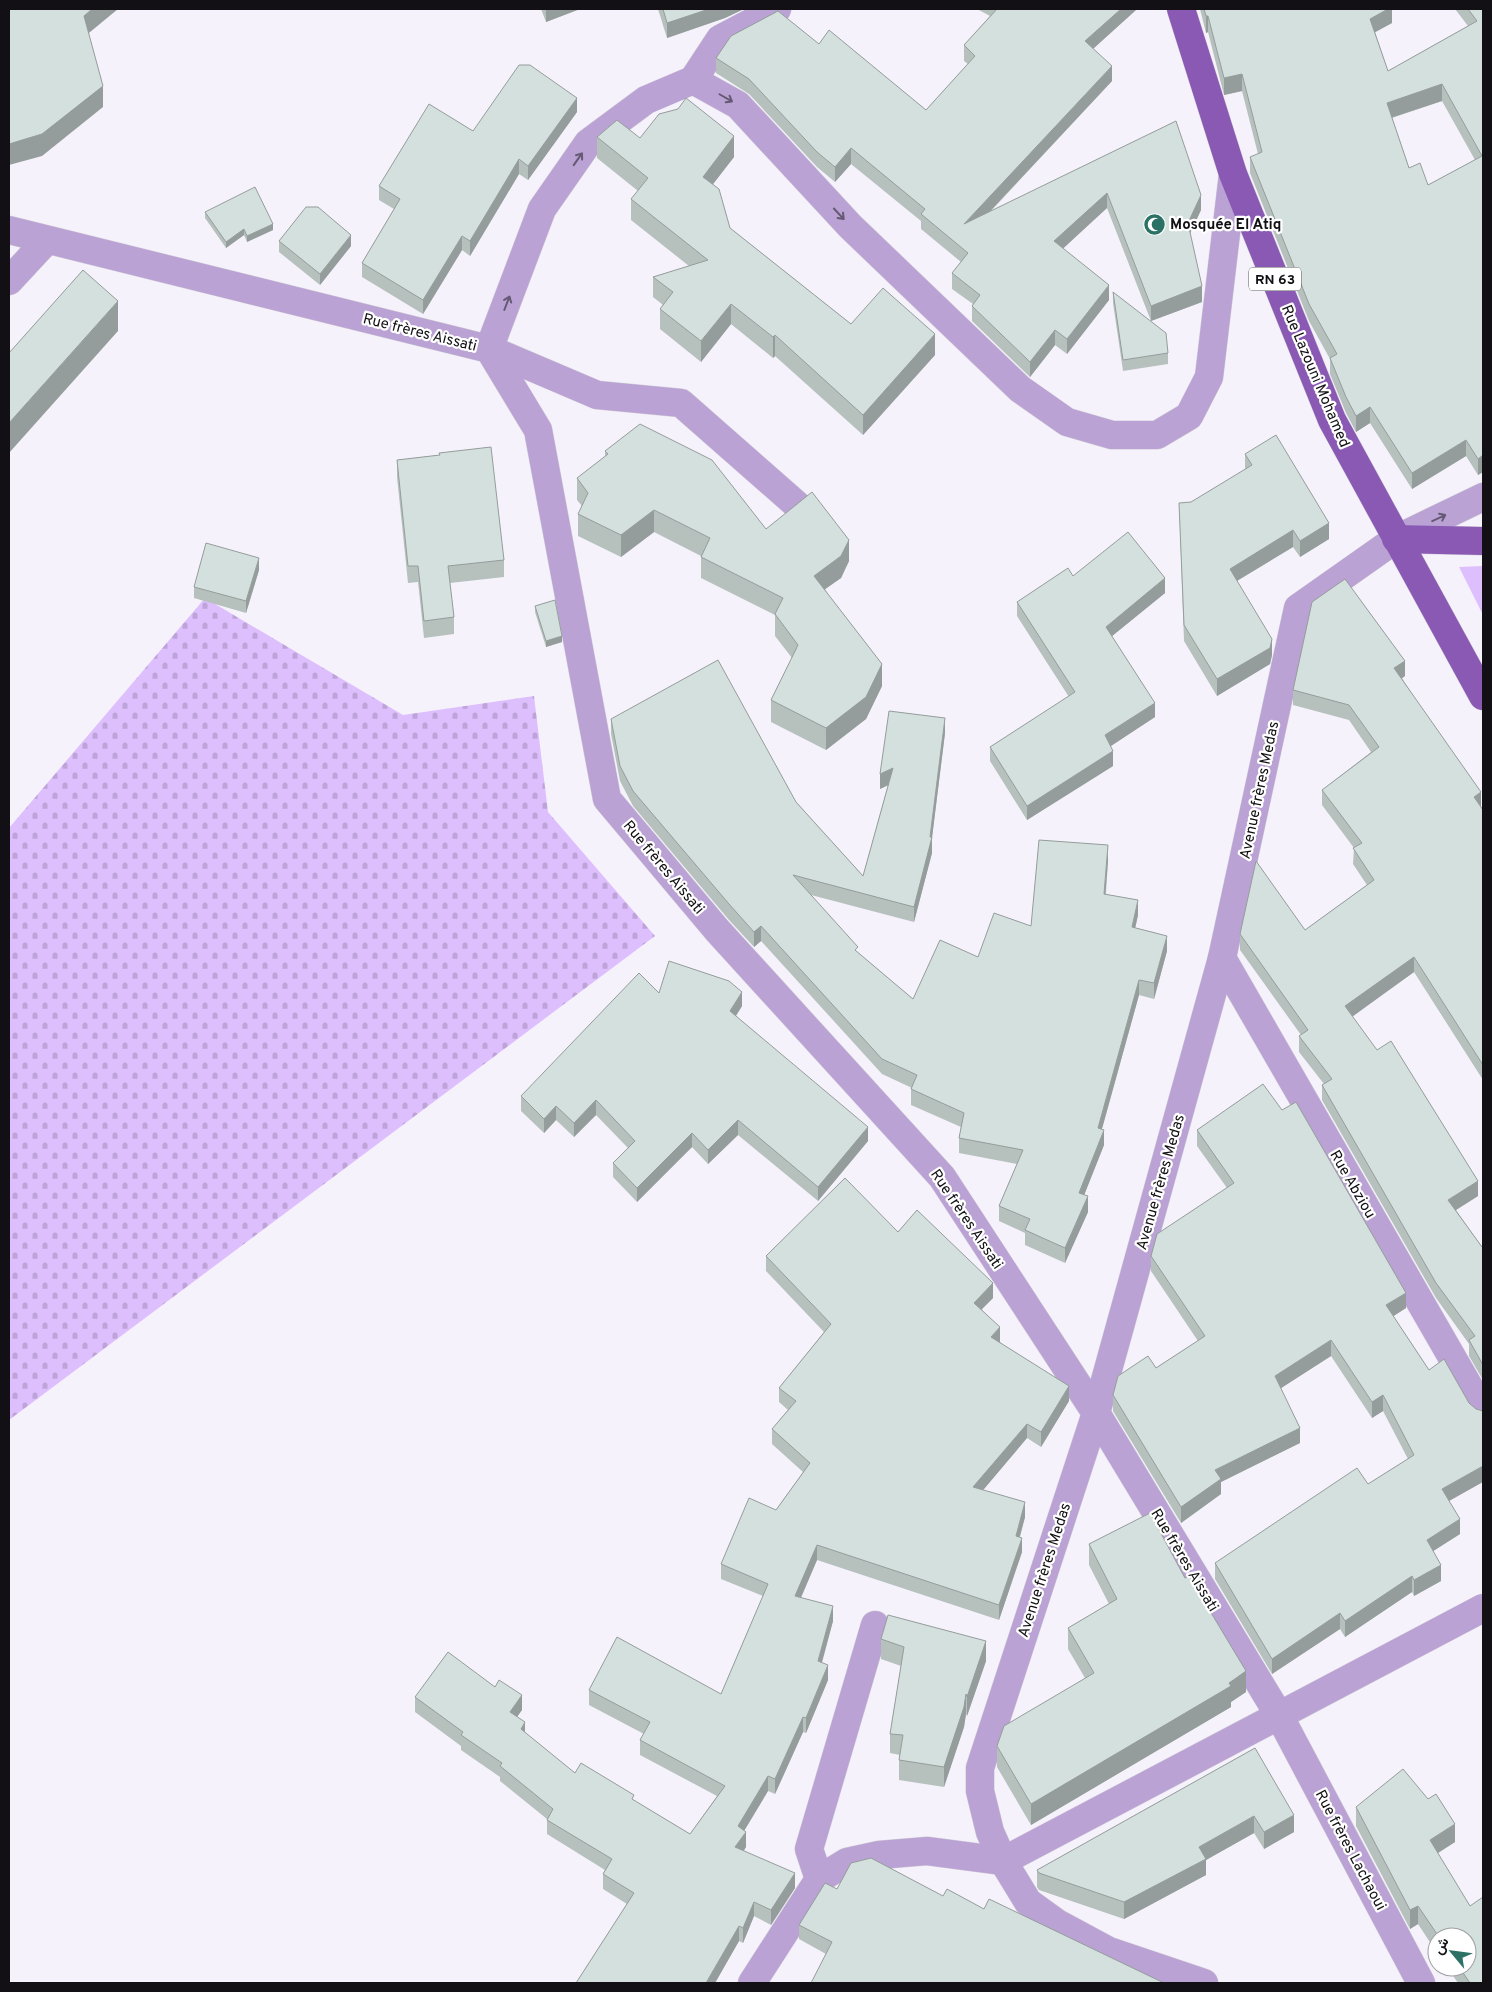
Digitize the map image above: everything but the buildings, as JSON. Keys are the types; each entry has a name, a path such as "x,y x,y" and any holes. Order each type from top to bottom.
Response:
{"main road":[{"name":"Rue Lazouni Mohamed","path":"1180,9 1233,174 1332,420 1483,696"},
{"path":"1396,539 1483,541"}],"street":[{"path":"777,9 720,39 693,80 646,100 588,144 542,210 489,349 597,395 681,403 797,505"},
{"path":"693,80 738,105 850,226 1020,389 1067,422 1112,435 1157,435 1189,416 1209,377 1233,174"},
{"name":"Rue frères Aissati","path":"9,230 489,349 538,430 607,799 717,930 942,1177 1096,1413 1280,1717"},
{"path":"9,282 47,240"},
{"name":"Avenue frères Medas","path":"1204,1983 1109,1951 1057,1923 1028,1902 1004,1861 990,1832 984,1814 980,1791 980,1768 1096,1413 1222,958 1298,608 1396,539 1483,497"},
{"name":"Rue Abziou","path":"1222,958 1483,1411"},
{"path":"752,1983 819,1879 847,1862 879,1855 927,1851 1004,1861 1280,1717 1483,1608"},
{"path":"819,1879 809,1850 875,1625"},
{"name":"Rue frères Lachaoui","path":"1280,1717 1421,1983"}],"green space":[{"path":"1483,566 1483,615 1459,567"},
{"path":"205,598 403,715 534,696 548,812 655,936 9,1420 9,828"}],"place":[{"name":"Mosquée El Atiq","path":"1154,224"}]}
